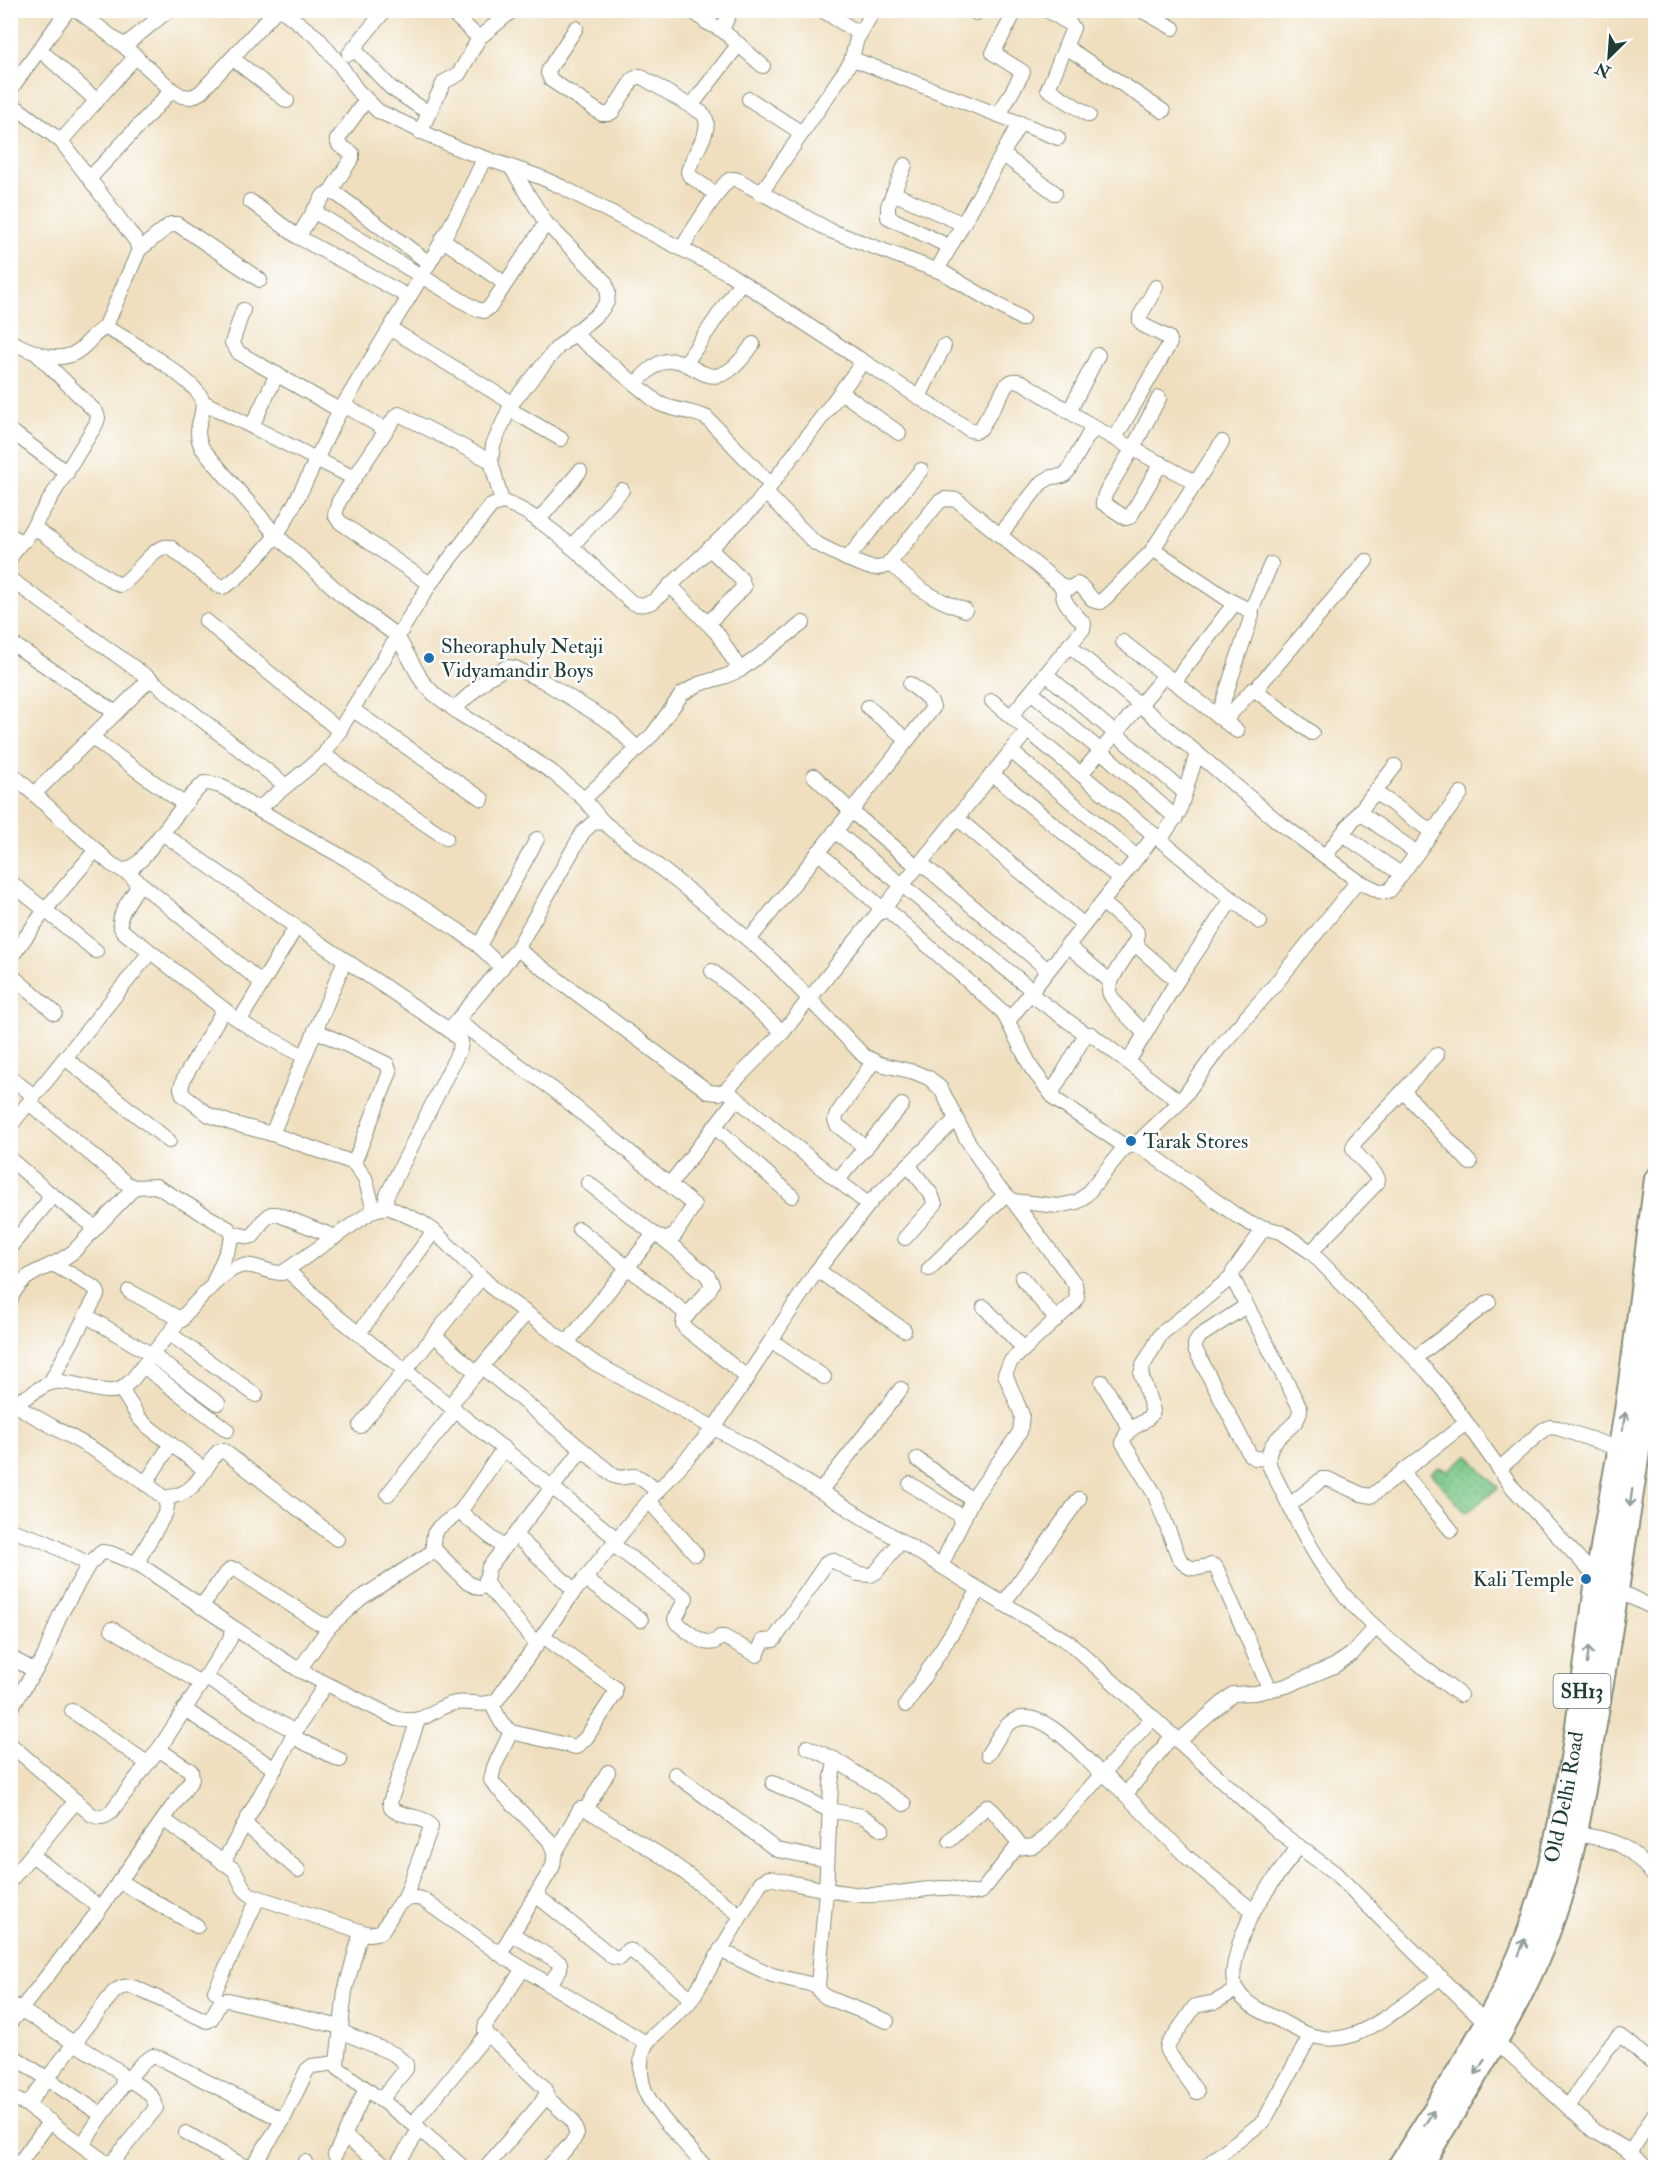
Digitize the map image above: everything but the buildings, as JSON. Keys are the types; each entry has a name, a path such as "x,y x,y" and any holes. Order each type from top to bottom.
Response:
{"main road":[{"name":"Old Delhi Road","path":"1420,2168 1491,2032 1538,1959 1551,1926 1576,1834 1607,1584 1620,1449 1656,1179"},
{"name":"Old Delhi Road","path":"1398,2168 1466,2059 1491,2032 1534,1917 1560,1817 1585,1675 1607,1584 1656,1336"}],"street":[{"path":"10,90 68,10"},
{"path":"77,10 136,56 172,90 182,96 192,97 201,92 276,10"},
{"path":"124,46 169,10"},
{"path":"282,10 310,32 340,64 366,100 378,111 420,132 484,159 540,177 562,187 681,249 741,282 970,430 977,431 986,422 1011,381 1022,382 1097,429 1196,483"},
{"path":"340,64 385,10"},
{"path":"449,10 479,38"},
{"path":"420,132 444,82 459,74 479,38 513,10"},
{"path":"692,10 706,22 722,30 763,66"},
{"path":"722,30 731,10"},
{"path":"822,10 860,34"},
{"path":"761,193 851,61 860,34 874,10"},
{"path":"999,115 1023,72 993,53 1016,10"},
{"path":"1047,10 1073,26 1073,31 1047,89 1089,115"},
{"path":"1141,10 1173,28"},
{"path":"576,28 549,69 548,74 551,80 602,114 612,112 633,79 640,76 692,106 702,113 708,122 688,172 690,176 717,195"},
{"path":"692,106 739,44"},
{"path":"1066,47 1163,111"},
{"path":"354,49 391,88 429,113"},
{"path":"39,50 97,101"},
{"path":"61,141 136,56"},
{"path":"232,58 287,101"},
{"path":"851,61 855,59 1058,138"},
{"path":"90,178 172,90"},
{"path":"748,99 802,133"},
{"path":"298,237 313,211 324,195 330,192 352,158 352,153 339,145 337,140 366,100"},
{"path":"11,106 61,141 136,241 139,250"},
{"path":"937,270 1020,123"},
{"path":"1002,154 1055,193"},
{"path":"33,527 120,585 132,577 158,548 164,546 171,547 216,584 222,587 227,586 276,535 342,408 465,201 484,159"},
{"path":"905,165 888,206 888,217 950,247"},
{"path":"502,502 491,461 493,445 511,406 544,363 573,333 600,312 607,303 608,292 605,282 546,223 512,169"},
{"path":"681,249 717,195 728,180 732,179 849,238 937,270 1022,319"},
{"path":"330,192 338,195 476,309 484,310 490,307 546,223"},
{"path":"893,193 963,224"},
{"path":"250,201 298,237 409,297"},
{"path":"313,211 425,269"},
{"path":"10,341 35,353 64,358 84,346 96,332 105,328 139,250 171,224 177,224 260,280"},
{"path":"442,239 504,283"},
{"path":"685,364 741,282"},
{"path":"1115,438 1170,343 1169,338 1143,325 1140,321 1140,316 1156,287"},
{"path":"243,310 232,343 239,353 386,430"},
{"path":"105,328 125,337 200,392 203,402 197,438 202,448 276,535 328,584 397,636 422,681 434,694 533,758 584,799 603,822 749,940 811,999 864,1056 873,1062 929,1078 941,1089 956,1120 995,1184 1009,1198 1075,1284 1077,1289 1074,1303 1011,1361 1005,1374 1022,1415 1020,1432 972,1500 940,1566"},
{"path":"391,329 561,440"},
{"path":"573,333 658,403 668,408 699,414 707,418 816,543 847,559 877,568 887,566 939,502 945,499 957,500 1064,587 1081,585 1094,601 1101,602 1153,549 1222,442"},
{"path":"634,384 660,363 685,364 708,376 726,373 739,363 753,344"},
{"path":"919,397 944,346"},
{"path":"10,558 16,539 25,540 98,418 96,412 35,353"},
{"path":"1069,412 1098,355"},
{"path":"253,807 262,805 324,755 430,584 491,506 502,502 522,509 571,547 631,602 639,606 646,605 654,601 756,505 860,366 858,358"},
{"path":"252,426 277,374"},
{"path":"841,392 899,433"},
{"path":"1159,398 1102,503 1126,518 1130,517 1161,463"},
{"path":"203,402 354,478"},
{"path":"430,584 340,522 335,515 336,509 394,417 399,414 491,461"},
{"path":"1000,535 1041,483 1051,477 1063,476 1068,471 1089,434 1097,429"},
{"path":"15,434 66,472"},
{"path":"847,559 921,470"},
{"path":"538,521 580,471"},
{"path":"571,547 622,490"},
{"path":"708,623 744,587 741,579 709,548"},
{"path":"1153,549 1229,600 1251,611"},
{"path":"1221,719 1252,690 1255,690 1366,561"},
{"path":"890,562 921,591 941,602 965,610"},
{"path":"1221,719 1252,615 1251,611 1271,564"},
{"path":"10,579 150,679 285,785"},
{"path":"670,585 723,641 740,670"},
{"path":"1011,716 1083,629 1084,624 1064,600 1062,594 1064,587"},
{"path":"1081,774 1141,704 1169,679 1231,608 1232,604 1229,600"},
{"path":"206,621 339,731"},
{"path":"584,799 659,728 675,702 691,687 740,670 803,623"},
{"path":"1123,642 1236,731"},
{"path":"1069,645 1276,820 1358,881 1384,892 1390,890 1461,793"},
{"path":"16,646 116,713"},
{"path":"454,709 488,678 507,667 515,668 543,681 610,723 638,749"},
{"path":"1046,674 1185,793"},
{"path":"35,793 150,679"},
{"path":"749,940 933,708 932,703 910,684"},
{"path":"1255,690 1312,733"},
{"path":"1031,692 1101,750 1176,818"},
{"path":"992,701 1260,922"},
{"path":"868,707 907,740"},
{"path":"352,710 482,799"},
{"path":"670,1184 715,1127 731,1095 872,921 884,910 1028,730"},
{"path":"91,737 184,804"},
{"path":"1011,751 1137,857"},
{"path":"1009,1020 1137,857 1176,818 1197,753"},
{"path":"324,755 447,838"},
{"path":"1324,856 1395,766"},
{"path":"10,771 111,864 129,875 262,983"},
{"path":"992,774 1120,879"},
{"path":"814,776 851,811 1048,970"},
{"path":"129,875 184,804 204,783 213,783 224,787 253,807 348,860 459,931 480,946 502,968"},
{"path":"1375,792 1432,832"},
{"path":"1359,812 1417,853"},
{"path":"957,818 1084,925"},
{"path":"453,1025 517,949 583,832 593,823 603,822"},
{"path":"835,831 1030,992 1086,1034 1098,1038 1180,1102"},
{"path":"162,833 345,960 453,1025 554,1090 694,1205 672,1238 660,1237 627,1268 567,1343"},
{"path":"1342,834 1401,874"},
{"path":"480,946 537,839"},
{"path":"10,959 45,910 96,850"},
{"path":"818,852 884,910 897,917 994,1003 1009,1020 1032,1069 1051,1094 1070,1112 1130,1146 1151,1154 1237,1216 1251,1224 1281,1232 1311,1252 1415,1358 1443,1390 1525,1502 1607,1584 1656,1610"},
{"path":"129,875 137,888 119,922 124,932 224,1009 304,1056"},
{"path":"1009,1198 1059,1206 1077,1202 1086,1195 1130,1146 1180,1102 1219,1048 1273,987 1358,881"},
{"path":"10,882 96,951"},
{"path":"1128,1062 1177,981 1232,899"},
{"path":"1102,902 1137,932 1135,942 1109,989 1110,995 1145,1034"},
{"path":"240,1020 296,927"},
{"path":"1135,942 1177,981"},
{"path":"1067,945 1111,982"},
{"path":"10,1125 143,962 148,955 147,949"},
{"path":"517,949 709,1092 731,1095 868,1204"},
{"path":"272,1134 345,960"},
{"path":"712,971 783,1032"},
{"path":"10,974 55,1013"},
{"path":"224,1009 184,1078 181,1088 183,1095 209,1115 354,1163 365,1178 374,1210"},
{"path":"388,1207 387,1195 460,1048 461,1041 453,1025"},
{"path":"315,1030 390,1067 354,1163"},
{"path":"1051,1094 1086,1034"},
{"path":"1311,1252 1377,1183 1376,1174 1353,1148 1359,1137 1437,1055"},
{"path":"65,1058 169,1141"},
{"path":"866,1148 837,1125 835,1120 873,1062"},
{"path":"10,1077 126,1184 135,1187 156,1186 229,1229 232,1233 254,1236 262,1222 271,1214 277,1214 335,1237"},
{"path":"1403,1091 1470,1163"},
{"path":"832,1176 841,1176 902,1105"},
{"path":"10,1709 44,1657 60,1614 89,1564 102,1552 140,1565 299,1670 397,1719 418,1720 456,1702 491,1703 497,1700 575,1591 715,1427 815,1273 868,1204 956,1120"},
{"path":"715,1127 792,1196"},
{"path":"10,1159 47,1191 96,1228"},
{"path":"905,1238 935,1204 932,1194 908,1165"},
{"path":"588,1183 660,1237 711,1280 709,1290 683,1324 694,1338 748,1378"},
{"path":"10,1300 17,1286 26,1277 69,1256 135,1187"},
{"path":"10,1247 47,1203 49,1197 47,1191"},
{"path":"929,1269 1009,1198"},
{"path":"10,1401 21,1401 50,1383 68,1382 110,1391 121,1389 132,1380 213,1283 232,1269 252,1266 273,1273 282,1273 374,1210 388,1207 421,1222 434,1231 481,1278 567,1343 613,1373 715,1427 979,1590 1070,1643 1280,1832 1335,1873 1441,1977 1491,2032 1594,2131 1630,2152 1647,2168"},
{"path":"1264,1228 1233,1272 1232,1277 1161,1334 1141,1374 1153,1411 1152,1416 1130,1429 1124,1436 1123,1443 1154,1493 1179,1558 1189,1569 1212,1565 1216,1567 1270,1690"},
{"path":"579,1229 688,1315"},
{"path":"359,1333 434,1231"},
{"path":"213,1283 232,1239 232,1233"},
{"path":"50,1383 98,1293 95,1288 53,1264"},
{"path":"287,1270 315,1298 504,1448 615,1542 686,1598 675,1619 677,1623 706,1643 712,1643 724,1636 757,1655 767,1641 774,1640 827,1562 832,1560 858,1574 870,1575 876,1572 901,1541"},
{"path":"815,1273 823,1274 904,1330"},
{"path":"1232,1277 1300,1408 1297,1419 1275,1440 1269,1450 1268,1459 1290,1505 1330,1577 1376,1628 1460,1695"},
{"path":"360,1426 481,1278"},
{"path":"1022,1278 1056,1319"},
{"path":"129,1290 182,1320"},
{"path":"1415,1358 1489,1302"},
{"path":"1246,1306 1200,1336 1195,1344 1195,1350 1250,1455 1260,1460 1268,1459"},
{"path":"984,1307 1024,1349"},
{"path":"388,1494 479,1370 526,1313"},
{"path":"87,1316 147,1360 227,1430"},
{"path":"170,1334 256,1395"},
{"path":"434,1335 614,1476 619,1479 634,1476 641,1478 696,1554"},
{"path":"772,1341 824,1377"},
{"path":"147,1360 218,1402"},
{"path":"1102,1382 1130,1429"},
{"path":"121,1389 139,1418 205,1470"},
{"path":"821,1491 901,1389"},
{"path":"10,1401 45,1424 85,1444 164,1498 167,1506 166,1512 140,1557 140,1565"},
{"path":"1290,1505 1322,1479 1328,1479 1361,1494 1371,1496 1466,1423"},
{"path":"1499,1469 1543,1430 1550,1427 1620,1449"},
{"path":"145,1484 171,1444"},
{"path":"487,1585 474,1587 435,1550 434,1534 439,1527 460,1512 504,1448"},
{"path":"491,1703 501,1722 511,1732 576,1747 586,1738 615,1694 615,1688 611,1684 540,1640 487,1585 486,1574 504,1548 582,1450"},
{"path":"164,1498 186,1494 219,1451 230,1454 337,1539"},
{"path":"917,1459 972,1500"},
{"path":"1402,1472 1451,1530"},
{"path":"910,1484 964,1518"},
{"path":"1003,1604 1079,1499"},
{"path":"460,1512 504,1548"},
{"path":"10,1530 44,1540 89,1564"},
{"path":"515,1534 575,1591"},
{"path":"299,1670 330,1626 361,1598 435,1550"},
{"path":"201,1606 231,1569 237,1570 319,1623 330,1626"},
{"path":"585,1579 641,1620"},
{"path":"906,1706 979,1590"},
{"path":"10,1744 92,1815 104,1817 110,1814 160,1746 230,1638 232,1629 228,1624"},
{"path":"1126,1794 1176,1738 1233,1694 1270,1690 1295,1683 1334,1666 1352,1654 1376,1628"},
{"path":"112,1629 340,1760"},
{"path":"10,1657 35,1671"},
{"path":"223,1863 294,1734 325,1685"},
{"path":"184,1709 275,1768"},
{"path":"72,1711 147,1764"},
{"path":"988,1754 1009,1724 1017,1719 1028,1717 1047,1724 1126,1794 1187,1857 1252,1911"},
{"path":"706,2168 654,2106 646,2093 642,2078 642,2053 646,2043 691,1998 765,1879 776,1879 826,1891 864,1895 884,1895 950,1887 977,1894 982,1891 1016,1848 1039,1844 1153,1717"},
{"path":"164,1820 237,1874 246,1892 361,1932 376,1934 381,1932 399,1903 405,1898 431,1827 429,1822 395,1812 390,1802 418,1720"},
{"path":"511,1732 494,1767 491,1780 549,1840 554,1855"},
{"path":"10,2023 16,2006 97,1913 192,1779 191,1771 160,1746"},
{"path":"807,1747 834,1759 904,1804"},
{"path":"834,1759 818,1986 820,1992 826,1997 887,2022"},
{"path":"586,1809 608,1772"},
{"path":"675,1774 777,1850 827,1860"},
{"path":"773,1783 830,1810 856,1814 882,1829"},
{"path":"10,1881 76,1801"},
{"path":"950,1840 987,1806 1022,1847"},
{"path":"500,1954 552,1868 554,1855 580,1809 586,1809 668,1860 740,1916"},
{"path":"245,1824 298,1870"},
{"path":"1576,1834 1609,1839 1618,1843 1637,1856 1656,1879"},
{"path":"1299,1846 1252,1911 1242,1933 1233,1979 1236,1990 1253,2006 1310,2036 1326,2039 1350,2036 1375,2024 1441,1977"},
{"path":"10,1857 26,1861 36,1858 45,1863 98,1906 97,1913"},
{"path":"119,1881 197,1926"},
{"path":"536,1895 612,1957 620,1958 628,1950 632,1952 691,1998"},
{"path":"405,1898 413,1897 429,1903 523,1969 646,2043"},
{"path":"215,1991 258,1898"},
{"path":"361,1932 347,1980 337,2063 342,2072 416,2127 458,2165"},
{"path":"512,1934 560,1964 560,1969 549,1985"},
{"path":"720,1950 772,1975 818,1986"},
{"path":"485,2168 546,2097 546,2088 485,2030 486,2024 523,1969"},
{"path":"27,2105 113,1993 120,1987 128,1986 207,2021 211,2019 221,2001 228,2000 341,2029 393,2054 406,2064 406,2069 381,2100"},
{"path":"1197,2092 1167,2051 1168,2045 1195,2006 1215,2002 1236,1990"},
{"path":"10,2097 27,2105 111,2166 156,2108 155,2101 148,2093 125,2083 116,2069 16,2006"},
{"path":"394,2168 416,2127 487,2034"},
{"path":"1206,2168 1214,2159 1264,2121 1310,2036"},
{"path":"1568,2107 1603,2054 1619,2036 1649,2060 1656,2062"},
{"path":"10,2054 102,2115"},
{"path":"82,2145 125,2083 142,2063 153,2056 283,2120"},
{"path":"186,2133 249,2168 283,2120 307,2070 318,2065 337,2063"},
{"path":"334,2155 366,2089"},
{"path":"546,2097 572,2120 577,2134 571,2144 547,2167"},
{"path":"1630,2152 1656,2111"},
{"path":"16,2168 50,2121"},
{"path":"344,2136 388,2168"}],"green space":[{"path":"1468,1455 1498,1488 1466,1513 1431,1473 1439,1467 1447,1471"}],"place":[{"name":"Sheoraphuly Netaji Vidyamandir Boys","path":"429,658"},
{"name":"Tarak Stores","path":"1131,1141"},
{"name":"Kali Temple","path":"1586,1579"}]}
